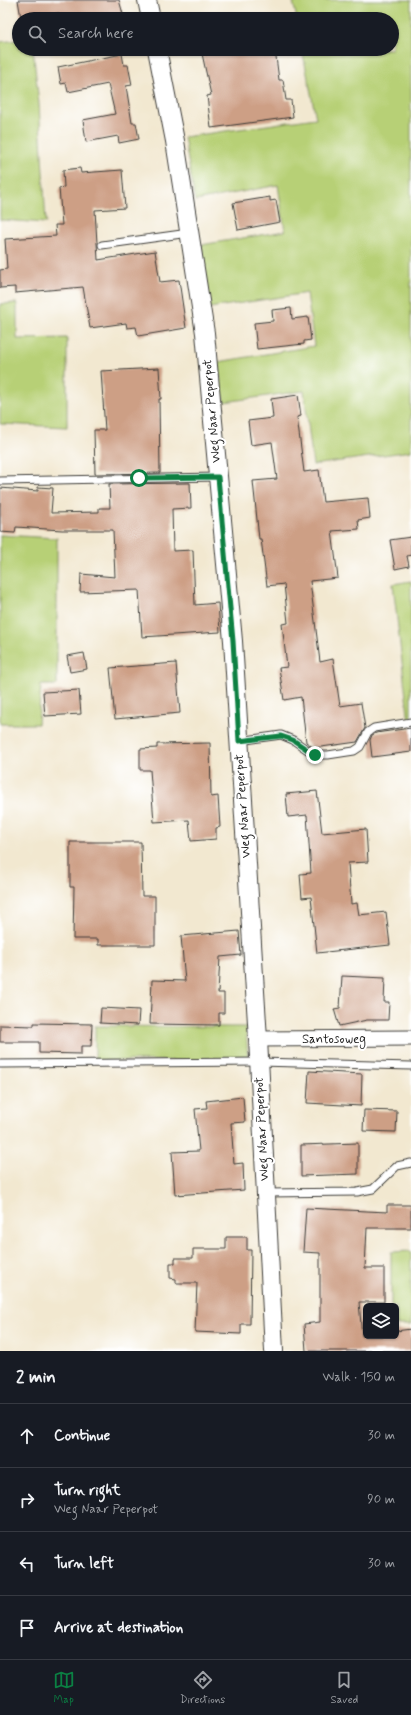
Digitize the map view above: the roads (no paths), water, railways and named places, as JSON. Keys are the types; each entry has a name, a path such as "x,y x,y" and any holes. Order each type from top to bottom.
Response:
{"street":[{"path":"150,1 151,12"},
{"name":"Weg Naar Peperpot","path":"158,56 173,134 205,333 233,641 258,1039 274,1351"},
{"name":"Santosoweg","path":"258,1039 411,1038"}],"lane":[{"path":"102,245 189,233"},
{"path":"0,481 218,477"},
{"path":"239,741 281,736 293,740 315,755 328,756 354,751 360,747 368,732 374,728 411,722"},
{"path":"0,1064 240,1064 259,1062 411,1066"},
{"path":"266,1193 357,1192 373,1189 396,1166 411,1163"}]}
